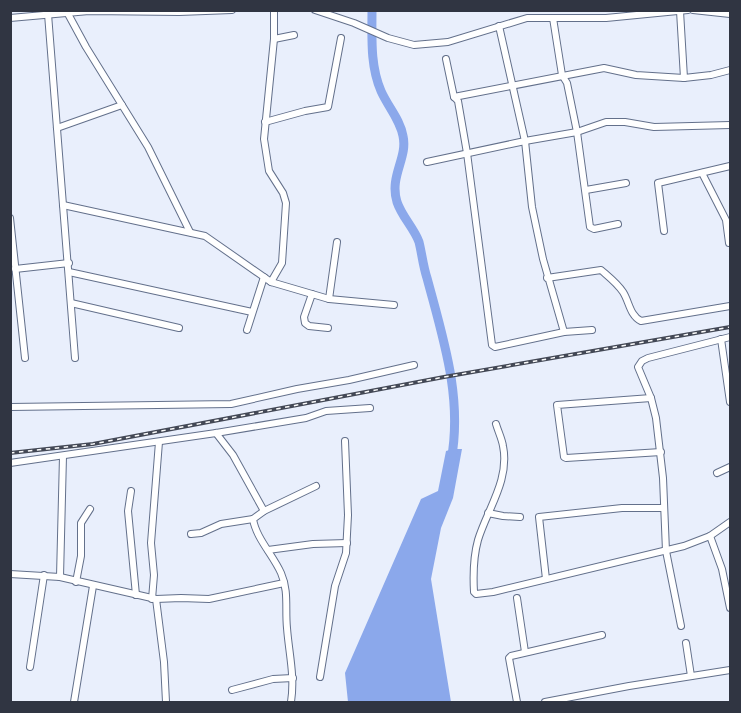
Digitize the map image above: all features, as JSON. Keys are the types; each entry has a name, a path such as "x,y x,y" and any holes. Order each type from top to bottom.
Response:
{"street":[{"path":"10,18 90,11 232,10"},
{"path":"315,10 354,22 388,38 414,45 433,45 499,26 526,14 553,18 580,18 688,10"},
{"path":"578,10 580,18"},
{"path":"693,10 730,14"},
{"path":"680,11 684,78"},
{"path":"67,12 148,147 190,232"},
{"path":"272,282 282,263 286,203 286,198 268,171 264,139 274,12"},
{"path":"48,14 75,358"},
{"path":"553,18 562,75 567,83 577,132 591,228 618,224"},
{"path":"499,26 525,141 532,207 547,278 564,332"},
{"path":"273,39 294,35"},
{"path":"265,122 328,107 341,38"},
{"path":"446,59 454,97 458,101 467,153 492,345 495,347 564,332 592,330"},
{"path":"454,97 604,68 636,75 684,78 730,70"},
{"path":"57,128 122,105"},
{"path":"427,162 577,132 598,124 616,121 654,127 730,125"},
{"path":"664,231 657,183 730,166"},
{"path":"702,173 726,220 729,243"},
{"path":"586,190 626,183"},
{"path":"63,205 190,232 212,240 272,282 329,299 394,305"},
{"path":"10,218 13,266 25,358"},
{"path":"329,299 337,242"},
{"path":"13,266 69,263"},
{"path":"547,278 602,270 618,286 634,316 641,321 730,306"},
{"path":"69,272 252,312"},
{"path":"248,330 264,277"},
{"path":"312,294 303,317 305,323 309,326 328,328"},
{"path":"71,303 179,328"},
{"path":"681,626 666,551 661,452 656,418 651,398 638,367 642,361 730,337"},
{"path":"721,339 730,402"},
{"path":"10,407 231,404 297,388 350,380 414,365"},
{"path":"651,398 557,405 564,457 661,452"},
{"path":"11,462 216,433 306,418 326,411 369,408"},
{"path":"496,424 504,447 503,471 499,490 477,543 472,572 474,592 480,594 493,592 666,551 710,536 730,522"},
{"path":"216,433 233,455 264,511"},
{"path":"320,677 334,586 346,559 345,441"},
{"path":"159,442 151,543 154,599 164,662 166,702"},
{"path":"60,577 63,456"},
{"path":"717,473 730,467"},
{"path":"191,534 201,533 221,524 253,519 264,511 316,486"},
{"path":"131,491 128,511 136,596"},
{"path":"546,579 539,517 622,508 663,508"},
{"path":"76,582 81,556 81,523 90,509"},
{"path":"488,513 520,517"},
{"path":"253,519 284,583 293,678 291,702"},
{"path":"710,536 722,569 730,608"},
{"path":"268,550 313,544 347,543"},
{"path":"10,574 60,577 154,599 209,599 284,583"},
{"path":"30,667 44,575"},
{"path":"74,702 93,586"},
{"path":"517,598 525,652"},
{"path":"517,702 509,658 512,655 602,635"},
{"path":"686,643 691,676"},
{"path":"545,702 730,670"},
{"path":"232,690 273,680 293,678"}],"water":[{"path":"462,449 453,498 441,528 431,579 451,702 348,702 345,673 421,499 438,491 446,451"}],"waterway":[{"path":"372,10 372,51 377,81 403,136 403,152 395,193 402,213 419,242 450,368 455,414 451,461"}],"railway":[{"path":"10,453 93,444 444,377 730,327"}]}
